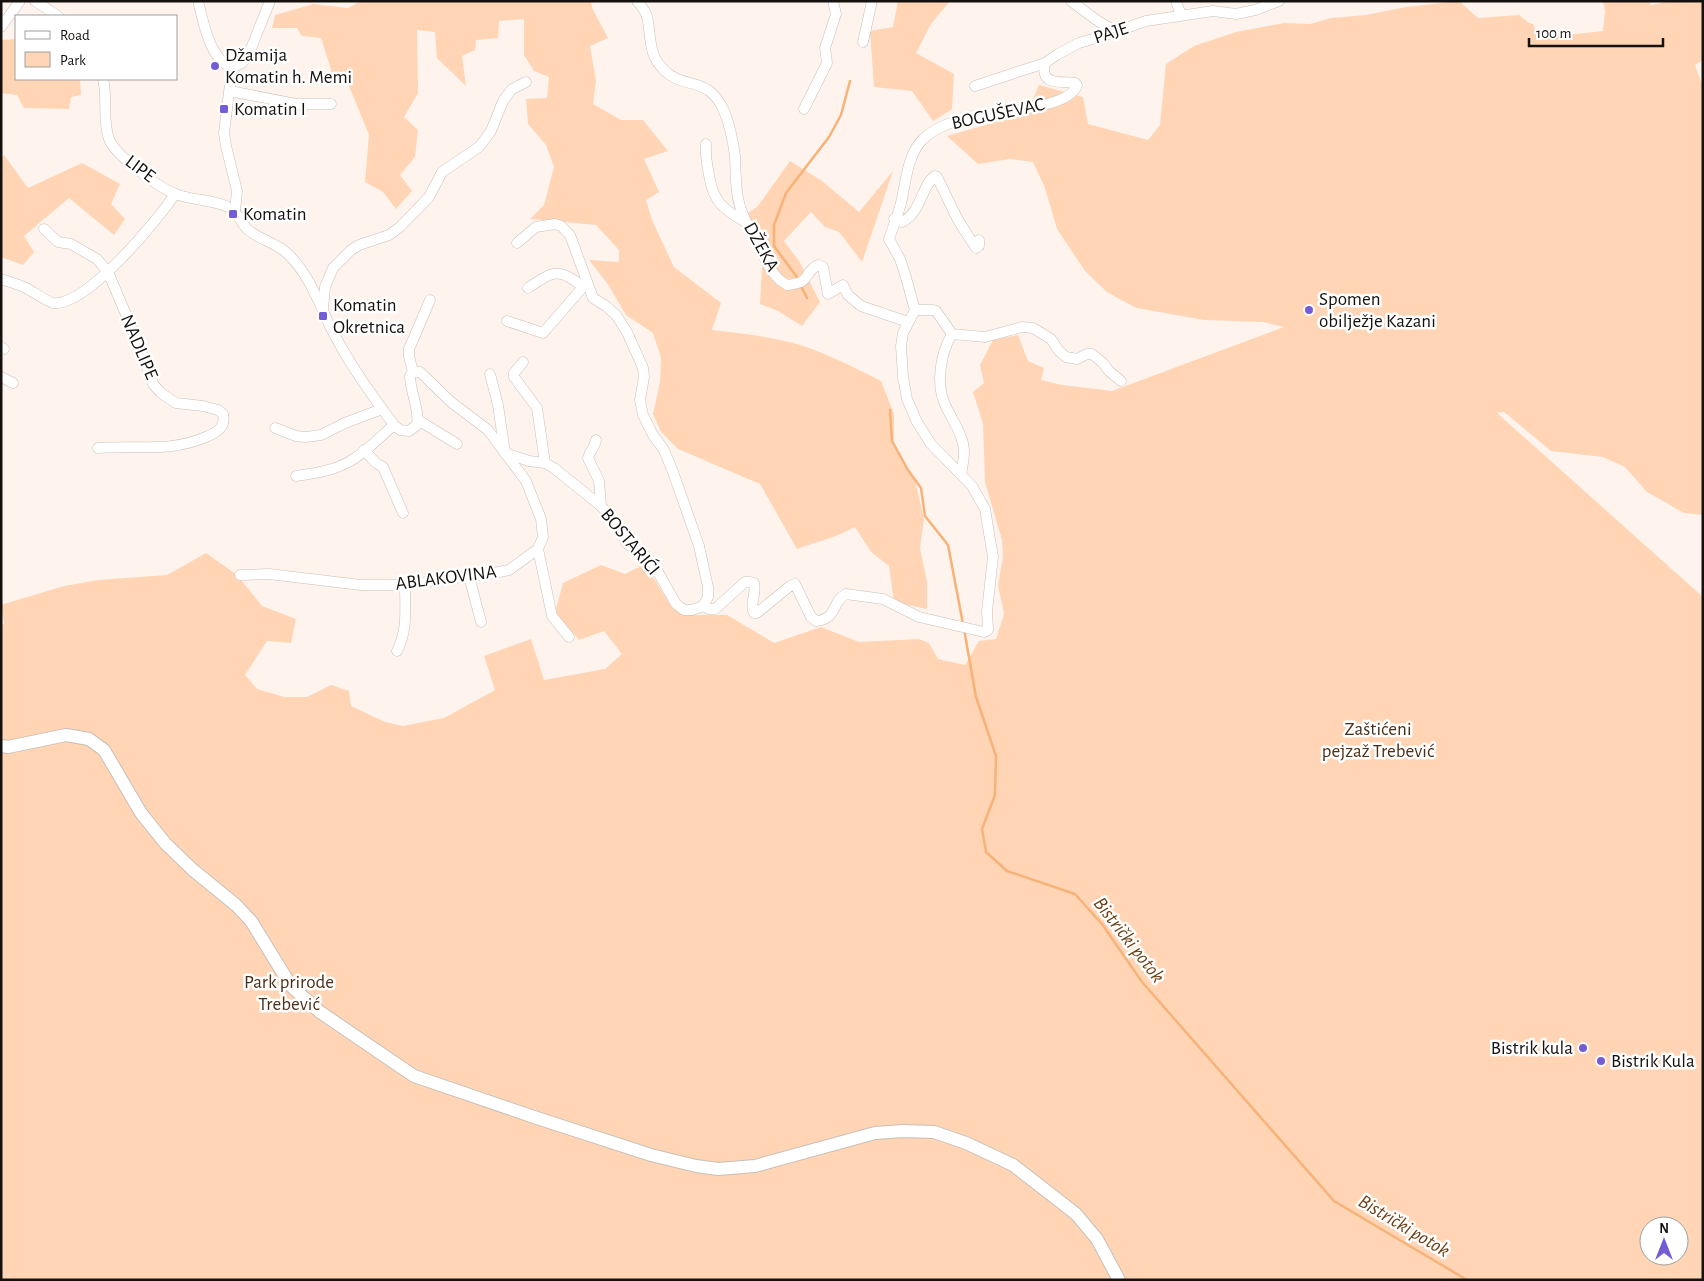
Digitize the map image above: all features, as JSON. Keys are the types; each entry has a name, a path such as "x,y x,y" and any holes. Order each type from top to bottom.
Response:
{"main road":[{"path":"1,746 8,747 66,735 89,739 104,750 141,813 165,843 193,870 236,905 251,921 291,986 320,1012 414,1076 651,1155 696,1166 718,1168 755,1166 875,1133 903,1131 934,1132 966,1143 1013,1165 1076,1214 1096,1239 1118,1280"}],"street":[{"path":"1,27 20,1"},
{"path":"35,1 56,15"},
{"path":"198,1 212,46 224,64 232,68"},
{"name":"DŽEKA","path":"637,1 648,17 651,46 654,57 659,65 673,78 708,90 722,107 729,125 742,212 777,278 787,285 801,283 812,268 821,265 828,294 843,285 848,295 861,306 908,322"},
{"path":"804,109 827,63 826,48 836,14 833,1"},
{"path":"863,42 872,1"},
{"path":"1071,1 1116,32"},
{"path":"1176,1 1181,15"},
{"name":"PAJE","path":"975,86 1045,63 1079,43 1146,21 1213,11 1236,14 1279,1"},
{"path":"232,68 242,63 248,56 269,2"},
{"name":"BOGUŠEVAC","path":"915,310 900,259 889,239 894,219 898,212 911,157 922,140 936,129 954,121 1039,106 1054,102 1074,92 1077,86 1075,83 1055,82 1045,77 1043,73 1045,63"},
{"path":"232,68 224,133 237,191 234,212 249,230 277,245 288,254 310,281 330,327 350,362 394,425 400,430 409,431 414,428 418,420 410,381 410,376 413,372 409,349 430,300"},
{"name":"LIPE","path":"103,80 107,130 110,141 117,151 139,171 175,194 212,202 234,212"},
{"path":"323,309 325,287 333,268 351,250 359,245 390,236 400,227 429,197 442,172 479,147 491,131 503,101 512,89 526,82"},
{"path":"230,91 296,104 331,104"},
{"path":"706,144 706,166 716,199 729,213 748,223"},
{"path":"894,219 902,222 910,217 919,205 930,179 935,176 958,220 976,248 980,246 979,240"},
{"path":"1,279 24,287 50,302 58,303 75,298 108,272 163,211 175,194"},
{"path":"517,243 536,227 545,225 561,226 570,235 585,285 593,298 616,315 627,332 640,361 644,377 640,400 643,415 653,435 664,450 691,522 708,587 708,597 703,606"},
{"path":"44,229 58,242 71,244 97,259 108,272"},
{"name":"NADLIPE","path":"98,448 180,446 218,432 224,418 223,414 218,410 176,403 157,389 108,272"},
{"path":"528,288 549,274 556,273 568,276 585,285"},
{"path":"507,321 543,333 585,285"},
{"path":"952,334 936,311 915,310 903,333 901,346 903,377 907,399 917,422 931,444 962,474"},
{"path":"952,334 985,336 1022,327 1033,328 1051,339 1059,351 1066,357 1077,359 1087,354 1092,354 1121,381"},
{"path":"952,334 948,341 941,368 941,386 943,400 962,440 964,453 962,474"},
{"path":"523,362 514,373 514,377 537,408 545,463"},
{"path":"413,372 417,371 424,374 451,402 488,430 526,481 541,519 543,537 538,549 552,616 568,637"},
{"path":"490,374 498,405 505,453"},
{"path":"1,376 13,383"},
{"path":"275,428 296,436 321,435 382,408"},
{"path":"418,420 457,444"},
{"path":"296,476 341,466 355,458 394,425"},
{"path":"596,440 596,445 588,458 599,481 601,506"},
{"path":"364,450 376,463 383,467 403,513"},
{"name":"BOSTARIĆI","path":"505,453 529,461 545,463 554,468 601,506 619,526 626,543 645,555 654,565 676,604 684,610 692,610 703,606 715,609 745,582 750,582 754,584 755,589 752,609 754,613 757,613 794,584 811,617 816,620 826,619 830,616 841,597 846,594 883,599 919,617 984,632 988,630 987,611 993,557 985,509 972,486 962,474"},
{"name":"ABLAKOVINA","path":"240,575 269,574 361,585 405,585 509,570 538,549"},
{"path":"469,576 481,622"},
{"path":"397,651 403,639 405,626 405,585"}],"green space":[{"path":"361,1 591,1 592,8 608,38 590,46 596,81 593,104 621,120 643,120 668,151 644,159 659,192 646,200 652,220 674,267 721,303 712,330 800,345 831,357 881,381 894,414 894,447 915,481 924,519 920,548 927,582 927,609 894,602 889,566 871,552 855,527 836,536 797,549 760,484 678,449 661,432 653,414 660,382 661,358 653,333 626,315 607,283 589,260 619,262 619,250 596,225 530,219 544,205 554,167 546,145 528,124 526,99 547,98 549,77 534,71 524,55 524,19 499,21 498,38 476,40 475,50 462,56 466,86 437,58 435,32 417,30 418,93 404,117 418,130 415,157 400,175 412,191 396,209 383,192 365,182 369,135 347,81 332,73 321,38 302,36 297,28 272,28 275,15 313,4 348,8"},
{"path":"898,1 950,1 931,24 916,53 954,74 952,109 933,121 912,91 874,87 870,31 893,27"},
{"path":"1459,1 1478,18 1519,15 1533,24 1539,38 1603,31 1605,11 1603,1 1649,1 1651,5 1671,1 1703,1 1703,60 1695,65 1703,87 1703,515 1684,513 1647,492 1625,467 1603,457 1551,451 1504,412 1497,413 1703,597 1703,1280 1,1280 1,626 4,623 1,605 64,586 98,580 167,575 206,553 237,575 262,606 296,619 291,643 267,641 245,675 257,689 284,697 307,697 331,685 349,691 351,706 385,722 403,726 444,718 495,690 484,656 531,639 544,680 605,669 622,654 604,631 579,640 555,613 563,583 601,565 625,574 645,564 668,601 689,615 727,615 774,643 821,627 859,642 919,639 929,643 938,659 965,665 979,641 996,639 1004,614 998,585 1003,557 1002,540 985,482 983,424 973,392 984,383 980,365 993,340 1018,335 1028,361 1044,368 1041,380 1062,385 1112,391 1284,327 1263,322 1204,320 1136,308 1107,292 1085,271 1057,229 1045,188 1033,162 1010,159 978,164 947,136 1027,113 1039,85 1083,97 1088,124 1148,140 1160,125 1166,64 1194,46 1236,32 1284,23 1310,24 1331,18 1366,15 1406,7"},
{"path":"15,39 15,80 80,80 81,95 71,97 69,109 24,108 17,95 1,93 1,40"},
{"path":"4,155 28,188 82,163 120,184 111,204 125,219 114,235 69,198 24,236 34,252 23,265 1,257 1,159"},
{"path":"790,161 822,181 859,212 893,171 862,262 839,232 825,227 811,212 784,241 799,261 820,302 802,326 776,310 760,304 763,249 740,219 758,206"}],"waterway":[{"name":"Bistrički potok","path":"799,280 774,246 774,225 786,193 829,137 841,115 850,81"},
{"name":"Bistrički potok","path":"801,286 807,298"},
{"name":"Bistrički potok","path":"890,410 892,441 908,470 921,488 925,516 948,545 963,624"},
{"name":"Bistrički potok","path":"964,629 976,697 996,756 995,795 982,829 986,852 1007,871 1075,894 1102,924 1142,982 1334,1201 1467,1280"}],"place":[{"name":"Džamija Komatin h. Memi","path":"215,66"},
{"name":"Komatin I","path":"224,109"},
{"name":"Komatin","path":"233,214"},
{"name":"Spomen obilježje Kazani","path":"1309,310"},
{"name":"Komatin Okretnica","path":"323,316"},
{"name":"Bistrik kula","path":"1583,1048"},
{"name":"Bistrik Kula","path":"1601,1061"}],"park label":[{"name":"Zaštićeni pejzaž Trebević","path":"1378,740"},
{"name":"Park prirode Trebević","path":"289,993"}]}
